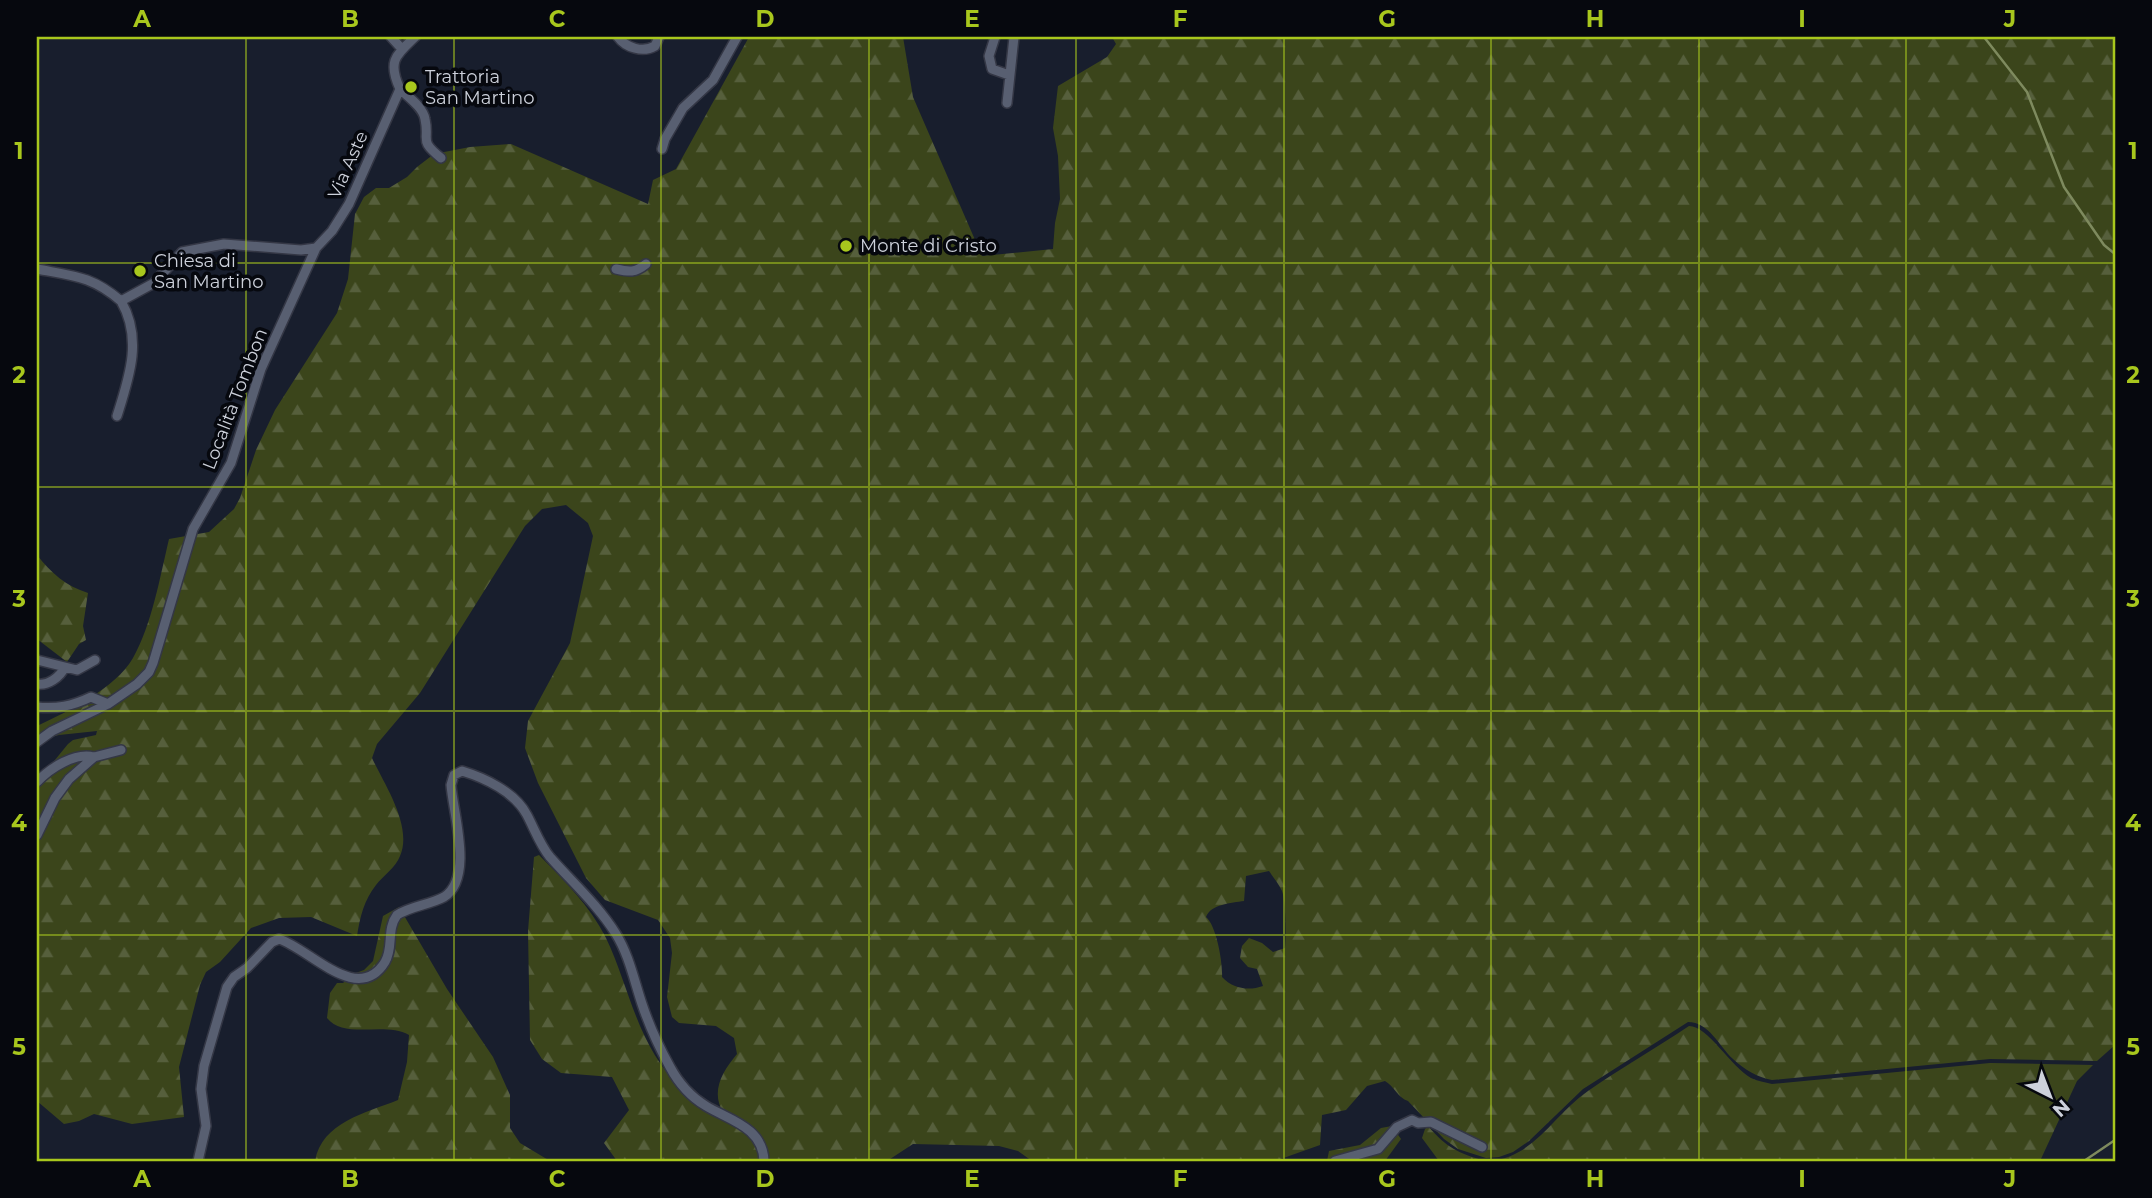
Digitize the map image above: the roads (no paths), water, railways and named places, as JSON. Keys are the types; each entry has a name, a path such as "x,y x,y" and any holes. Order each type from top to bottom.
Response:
{"street":[{"path":"391,37 402,49 415,37"},
{"path":"618,37 629,46 645,50 655,46 659,37"},
{"path":"662,149 683,108 713,80 737,37"},
{"path":"995,37 989,56 992,69 1009,75"},
{"path":"1007,103 1014,37"},
{"name":"Via Aste","path":"316,248 332,231 349,204 400,89 393,67 402,49"},
{"path":"400,89 418,106 425,118 424,135 427,146 441,158"},
{"path":"121,301 154,283 182,252 224,244 302,250 316,248"},
{"name":"Località Tombon","path":"37,742 52,731 108,704 137,684 153,663 193,529 230,463 261,369 316,248"},
{"path":"616,269 629,273 646,264"},
{"path":"37,269 84,278 103,286 121,301 129,319 133,358 117,416"},
{"path":"37,660 77,670 95,660"},
{"path":"37,684 56,678 65,667"},
{"path":"37,707 54,709 91,697 108,704"},
{"path":"37,782 69,760 121,750"},
{"path":"37,835 55,799 69,779 94,757"},
{"path":"198,1161 206,1126 201,1089 204,1066 230,981 272,942 279,939 341,976 360,980 377,971 387,958 389,932 397,915 433,902 452,889 461,857 451,785 457,773 466,771 513,797 527,814 549,856 587,896 616,934 651,1028 676,1077 703,1104 737,1120 748,1129 762,1148 764,1161"},
{"path":"1335,1161 1378,1149 1397,1127 1412,1120 1418,1123 1431,1122 1482,1147"}],"waterway":[{"path":"1984,37 2027,92 2064,187 2104,245 2115,254"},
{"path":"2084,1161 2115,1140"}],"place":[{"name":"Trattoria San Martino","path":"411,87"},
{"name":"Monte di Cristo","path":"846,246"},
{"name":"Chiesa di San Martino","path":"140,271"}]}
